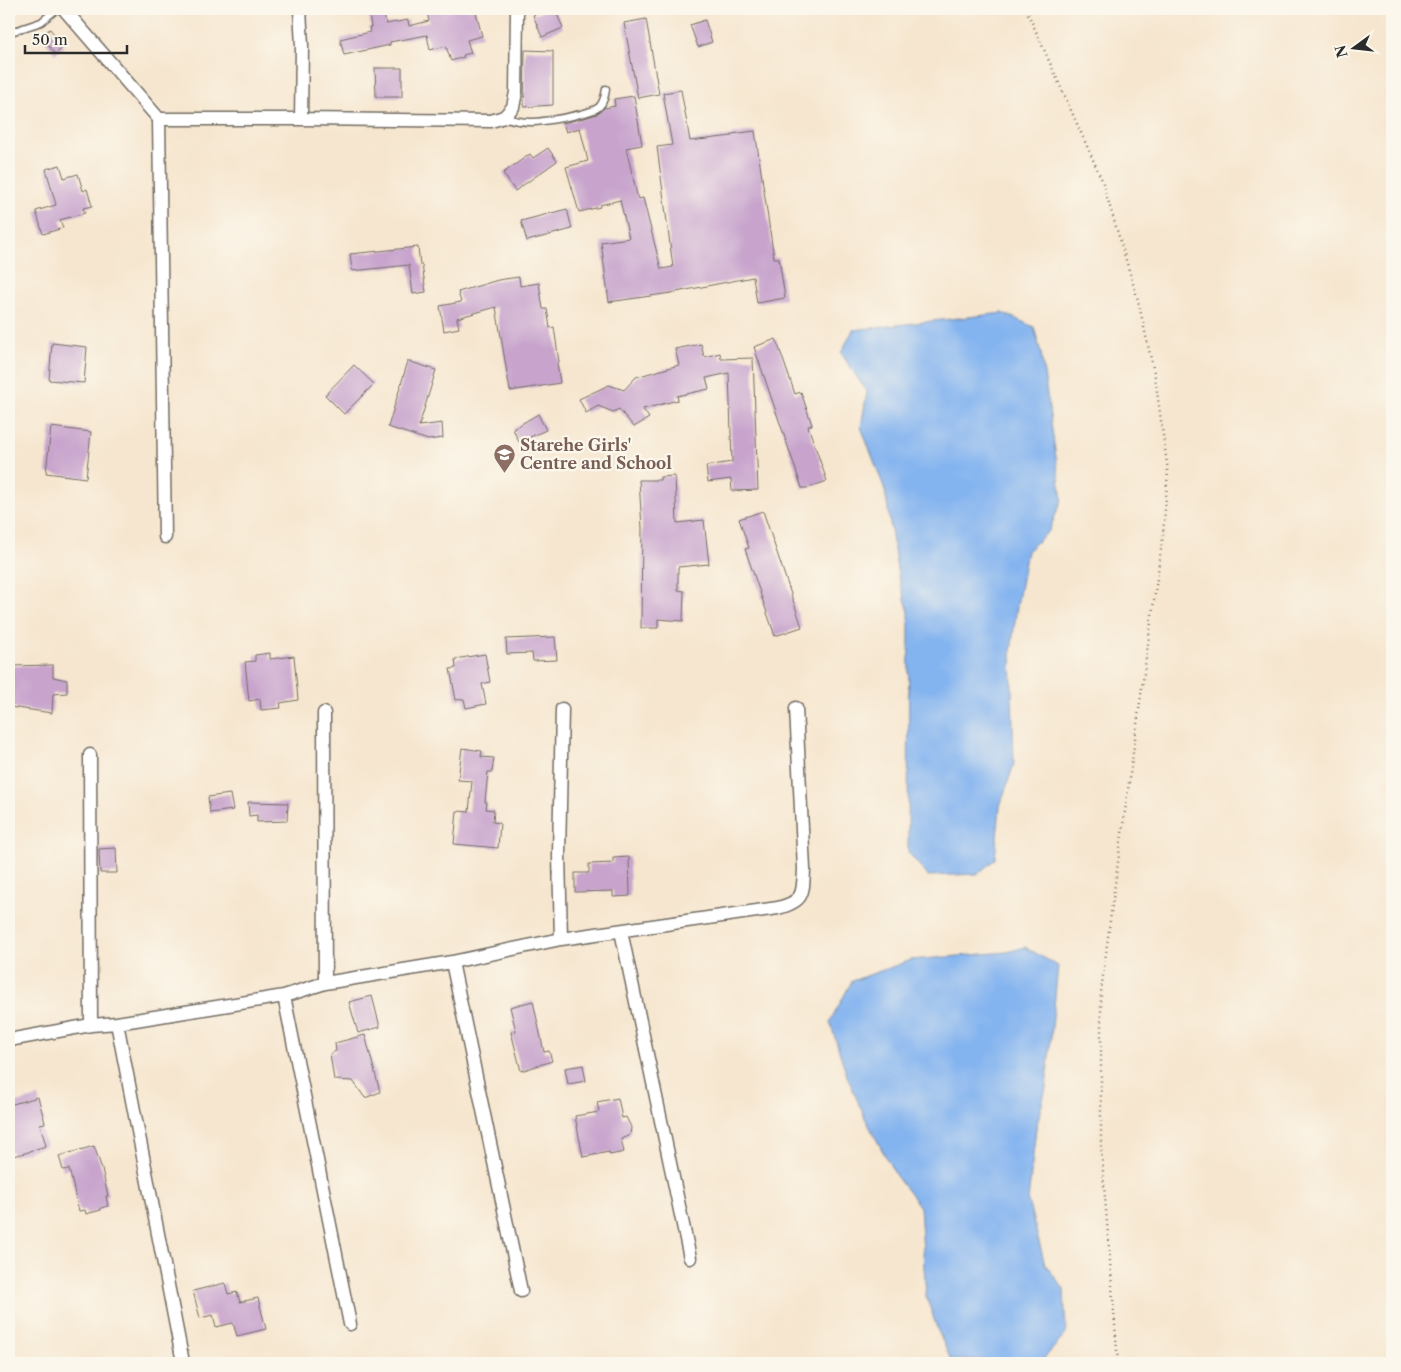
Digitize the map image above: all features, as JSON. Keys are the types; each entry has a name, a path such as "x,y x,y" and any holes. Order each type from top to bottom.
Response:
{"street":[{"path":"64,9 159,119 165,537"},
{"path":"300,9 302,46 301,119"},
{"path":"159,119 491,121 504,117 512,107 516,92 517,9"},
{"path":"9,1040 91,1025 117,1023 284,996 325,983 452,962 561,939 791,905 799,898 804,887 796,708"},
{"path":"561,939 562,710"},
{"path":"324,713 325,983"},
{"path":"90,755 91,1025"},
{"path":"621,931 690,1258"},
{"path":"452,962 521,1291"},
{"path":"284,996 350,1324"},
{"path":"117,1023 182,1357"}],"lane":[{"path":"9,28 14,31 41,22 56,9"},
{"path":"504,117 510,120 540,122 589,112 599,107 605,99 606,89"}],"path":[{"path":"1026,9 1102,180 1138,300 1155,377 1168,471 1163,535 1101,992 1101,1146 1118,1363"}],"water":[{"path":"1003,313 1034,327 1041,353 1062,499 1049,531 1027,551 1011,651 1014,764 1000,806 995,859 978,874 928,876 908,852 909,612 898,576 885,490 861,427 867,392 841,353 853,330"},
{"path":"1025,947 1058,966 1046,1088 1036,1128 1028,1201 1045,1264 1064,1289 1066,1334 1040,1363 991,1363 988,1360 951,1360 938,1331 926,1296 920,1207 896,1176 865,1118 847,1076 830,1022 852,981 911,960 1007,952"}],"building":[{"path":"368,9 383,9 386,24 408,20 409,26 429,21 426,9 475,9 482,36 467,40 471,53 451,61 446,46 430,50 427,35 390,42 390,45 344,55 340,39 370,32"},
{"path":"548,9 555,9 563,28 542,37 533,15"},
{"path":"646,19 659,94 638,98 624,23"},
{"path":"705,20 712,42 698,47 690,25"},
{"path":"50,29 64,47 55,54 41,36"},
{"path":"525,50 553,51 553,105 524,107"},
{"path":"375,68 402,68 402,97 376,97"},
{"path":"681,90 690,141 755,131 774,258 779,258 785,298 757,303 753,277 671,293 609,302 601,242 629,238 620,200 579,212 566,167 588,161 580,128 566,132 563,123 588,117 597,114 604,108 615,106 614,99 634,96 642,145 626,148 638,199 643,198 661,269 673,267 657,147 672,145 663,93"},
{"path":"548,148 557,161 515,191 503,173 530,154 533,158"},
{"path":"60,165 64,178 78,174 83,191 87,189 92,206 83,208 85,213 60,220 63,228 43,234 36,211 56,205 46,169"},
{"path":"567,209 572,229 527,241 521,221"},
{"path":"418,247 426,292 413,294 409,265 352,271 350,254"},
{"path":"519,277 520,286 539,283 543,309 547,309 550,328 554,327 560,383 510,391 496,307 457,318 459,328 444,331 440,306 461,302 458,292 498,280"},
{"path":"776,339 795,394 801,392 812,425 808,426 827,481 807,488 802,488 754,347"},
{"path":"52,343 87,347 84,383 49,380"},
{"path":"701,344 704,357 720,353 721,359 753,358 758,490 732,491 731,479 708,482 706,466 732,462 729,373 706,378 709,389 677,396 678,400 643,409 649,418 634,427 619,409 613,412 598,406 586,413 579,399 609,385 624,390 636,377 679,365 675,349"},
{"path":"408,361 436,370 419,426 442,423 443,438 428,440 388,427"},
{"path":"354,365 374,384 344,414 325,395"},
{"path":"538,414 546,430 519,442 513,429"},
{"path":"51,427 91,432 86,478 46,473"},
{"path":"675,476 677,523 704,520 709,564 678,567 678,590 684,591 683,621 658,619 658,628 641,628 642,528 639,480 660,480 660,477"},
{"path":"763,511 802,627 775,636 745,549 749,548 739,519"},
{"path":"555,637 557,660 533,661 532,653 507,654 506,639"},
{"path":"270,653 270,659 294,656 298,700 280,703 281,708 261,710 260,699 249,701 245,662 255,661 255,655"},
{"path":"485,654 490,682 482,684 486,704 466,708 464,699 456,700 450,669 456,668 455,659"},
{"path":"53,665 53,677 67,680 67,693 53,694 52,713 10,707 12,666"},
{"path":"462,748 482,751 481,757 494,758 492,772 488,772 485,802 487,802 486,809 494,810 493,822 500,823 498,848 454,844 457,811 469,812 472,781 458,780"},
{"path":"230,794 233,810 210,813 208,797"},
{"path":"248,802 288,803 287,821 257,822 257,815 249,816"},
{"path":"116,848 117,873 100,873 99,849"},
{"path":"629,857 630,896 613,897 613,891 575,892 575,873 589,873 589,864 613,863 613,858"},
{"path":"372,996 380,1027 358,1033 349,1002"},
{"path":"533,1001 544,1052 549,1051 552,1061 521,1071 511,1032 516,1031 510,1007"},
{"path":"365,1035 380,1092 365,1098 353,1081 334,1080 330,1054 336,1051 335,1043"},
{"path":"583,1065 586,1081 568,1084 565,1068"},
{"path":"38,1097 45,1123 40,1124 46,1146 13,1156 12,1151 9,1152 9,1105"},
{"path":"618,1098 622,1118 626,1117 631,1127 630,1135 621,1139 624,1152 610,1155 609,1152 583,1157 575,1116 599,1112 597,1102"},
{"path":"94,1146 102,1169 108,1196 106,1196 108,1206 86,1214 85,1210 79,1211 69,1169 63,1170 59,1156"},
{"path":"225,1283 228,1294 237,1292 240,1302 258,1298 266,1329 237,1336 233,1323 216,1327 213,1315 200,1318 193,1291"}],"place":[{"name":"Starehe Girls' Centre and School","path":"504,473"}]}
